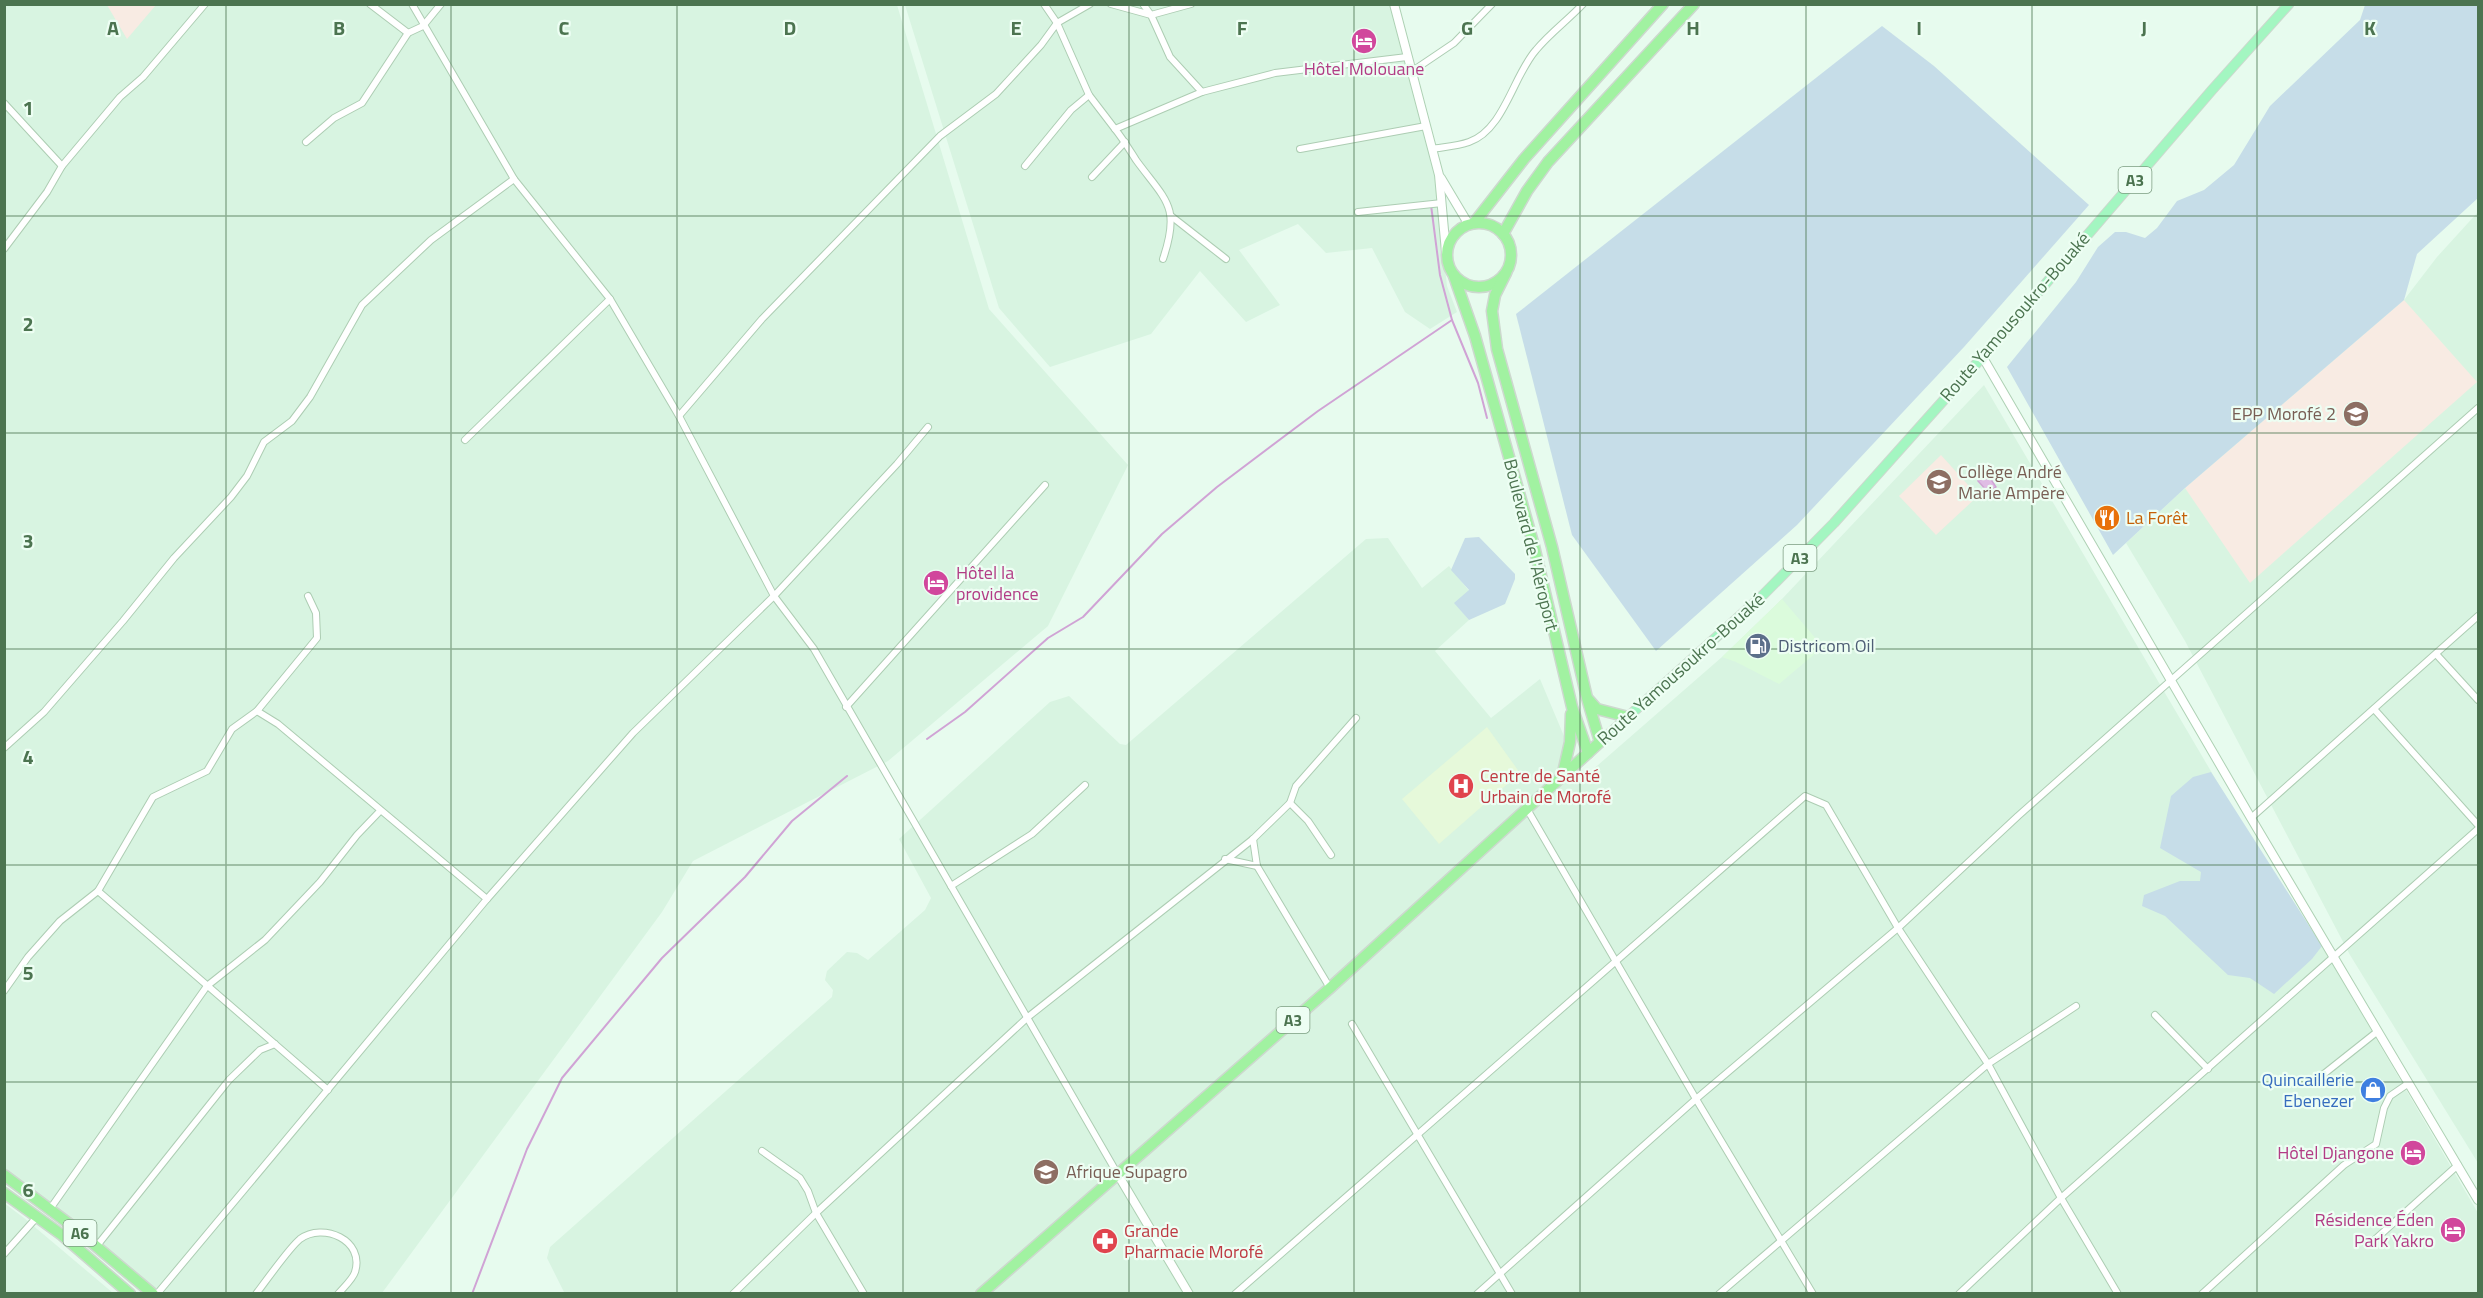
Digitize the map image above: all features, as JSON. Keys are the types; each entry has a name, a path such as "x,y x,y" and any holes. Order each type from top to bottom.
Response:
{"highway":[{"path":"1472,224 1495,227 1503,234 1511,253 1506,273 1499,281 1481,288 1462,283 1454,276 1447,261 1446,252 1455,233 1472,224 1524,159 1663,4"},
{"path":"1503,234 1527,191 1548,162 1694,4"},
{"name":"Boulevard de l'Aéroport","path":"1506,273 1495,295 1492,311 1497,349 1552,547 1587,698 1600,742"},
{"name":"Boulevard de l'Aéroport","path":"1454,276 1475,336 1534,546 1572,707 1588,753"},
{"path":"1587,698 1597,709 1628,717"},
{"path":"1562,777 1570,742 1572,707"},
{"name":"Route Yamousoukro-Bouaké","path":"981,1293 1330,988 1600,742"},
{"name":"A6","path":"4,1175 155,1293"},
{"name":"A6","path":"4,1193 62,1235 130,1293"}],"main road":[{"name":"Route Yamousoukro-Bouaké","path":"1600,742 1773,586 1834,523 1982,356 2204,98 2289,4"}],"street":[{"path":"4,249 47,192 62,166 120,97 142,77 205,4"},
{"path":"370,4 408,33"},
{"path":"412,4 514,179 610,299 679,416 774,596 814,649 1117,1173 1189,1293"},
{"path":"306,142 334,118 362,103 408,33 423,26 441,4"},
{"path":"1044,4 1057,22 1089,95 1162,192 1169,205 1172,224 1163,259"},
{"path":"679,416 762,319 884,192 915,164 940,136 996,94 1041,45 1057,22 1090,4"},
{"path":"1111,4 1151,15 1191,4"},
{"path":"1143,4 1151,15 1170,57 1202,92"},
{"path":"1394,4 1439,175 1446,252"},
{"path":"1411,72 1454,43 1492,4"},
{"path":"1432,149 1469,142 1491,126 1500,114 1522,69 1536,50 1583,4"},
{"path":"1115,129 1202,92 1275,73 1407,57"},
{"path":"1025,166 1071,110 1089,95"},
{"path":"4,103 62,166"},
{"path":"1300,149 1426,126"},
{"path":"1092,177 1125,142"},
{"path":"1439,175 1472,224"},
{"path":"4,748 44,712 123,621 163,570 231,497 247,476 264,442 292,421 310,397 362,305 431,240 514,179"},
{"path":"1358,212 1442,203"},
{"path":"1171,215 1226,259"},
{"path":"465,440 610,299"},
{"path":"1982,356 2251,818 2478,1200"},
{"path":"1477,1293 1696,1099 1898,928 2018,816 2478,408"},
{"path":"155,1293 487,899 633,733 774,596 897,464 928,427"},
{"path":"846,706 1045,485"},
{"path":"4,991 28,957 60,921 98,891 153,797 207,771 231,729 257,711 317,638 316,613 308,596"},
{"path":"2251,818 2478,616"},
{"path":"2436,654 2478,700"},
{"path":"1959,1293 2061,1198 2478,827 2374,709"},
{"path":"257,711 278,724 487,899"},
{"path":"733,1293 1028,1017 1253,839 1290,803 1296,786 1356,718"},
{"path":"951,886 1032,834 1085,785"},
{"path":"1235,1293 1805,796 1826,805 1898,928 1988,1064 2061,1198 2118,1293"},
{"path":"1290,803 1316,831 1331,855"},
{"path":"1527,809 1696,1099 1813,1293"},
{"path":"50,1209 207,986 265,940 320,882 357,835 380,811"},
{"path":"1253,839 1257,866 1330,988"},
{"path":"1225,859 1257,866"},
{"path":"98,891 328,1090"},
{"path":"1719,1293 1988,1064 2076,1006"},
{"path":"2155,1015 2208,1069"},
{"path":"1352,1023 1512,1293"},
{"path":"2320,1077 2378,1030"},
{"path":"96,1246 229,1080 260,1050 275,1044"},
{"path":"2202,1293 2344,1165 2376,1144 2384,1108 2390,1096 2409,1083"},
{"path":"762,1151 800,1178 808,1191 816,1213 864,1293"},
{"path":"2370,1244 2458,1166"},
{"path":"4,1254 37,1217"},
{"path":"256,1293 300,1239 319,1233 332,1232 344,1239 355,1258 355,1272 338,1293"}],"shaded area":[{"path":"4,5 897,5 989,309 1128,465 1048,626 888,761 693,861 662,912 382,1293 161,1293 5,1174"},
{"path":"107,5 156,5 127,39"},
{"path":"905,5 1394,5 1432,149 1447,286 1457,312 1430,329 1405,312 1372,248 1326,253 1298,224 1239,250 1280,305 1246,322 1200,271 1151,334 1050,367 999,308"},
{"path":"2365,5 2478,5 2478,198 2417,254 2404,300 2185,488 2113,555 2007,367 2076,282 2098,247 2115,232 2126,232 2145,238 2157,228 2177,201 2204,190 2234,165 2270,106 2360,20"},
{"path":"1882,26 1934,66 2089,205 1964,347 1797,525 1656,651 1572,535 1516,314"},
{"path":"2478,212 2478,1163 2350,955 2185,641 2126,543 2185,488 2404,300 2437,257"},
{"name":"EPP Morofé 2","path":"2404,300 2477,382 2250,583 2185,488"},
{"path":"1984,385 2259,853 2322,946 2478,1213 2478,1294 565,1294 547,1258 550,1247 832,997 833,990 825,980 827,971 847,952 857,953 868,960 925,910 931,898 899,839 1050,702 1069,696 1120,744 1126,745 1366,539 1388,538 1422,588 1449,566 1469,591 1455,603 1469,620 1435,651 1491,718 1540,679 1582,779 1722,657 1782,599"},
{"name":"Collège André Marie Ampère","path":"1941,455 1978,496 1936,535 1899,496"},
{"path":"1988,475 1996,487 1988,492 1978,481"},
{"path":"1479,537 1515,574 1515,579 1505,604 1469,620 1454,603 1469,590 1451,570 1465,538"},
{"path":"1782,599 1823,647 1779,684 1722,657"},
{"name":"Centre de Santé Urbain de Morofé","path":"1487,727 1520,773 1439,844 1402,799"},
{"path":"2211,772 2322,946 2312,959 2274,994 2250,978 2228,975 2165,916 2142,906 2144,895 2180,881 2200,881 2201,872 2160,848 2171,796 2193,777"},
{"path":"4,1203 24,1218 113,1293 5,1293"}],"waterway":[{"path":"1431,205 1440,275 1452,320 1478,383 1487,418"},
{"path":"927,739 965,712 1048,638 1083,617 1162,534 1217,487 1318,411 1452,320"},
{"path":"472,1294 527,1149 562,1078 662,958 745,877 792,821 847,776"}],"place":[{"name":"Hôtel Molouane","path":"1364,41"},
{"name":"EPP Morofé 2","path":"2356,414"},
{"name":"Collège André Marie Ampère","path":"1939,482"},
{"name":"La Forêt","path":"2107,518"},
{"name":"Hôtel la providence","path":"936,583"},
{"name":"Districom Oil","path":"1758,646"},
{"name":"Centre de Santé Urbain de Morofé","path":"1461,786"},
{"name":"Quincaillerie Ebenezer","path":"2373,1090"},
{"name":"Hôtel Djangone","path":"2413,1153"},
{"name":"Afrique Supagro","path":"1046,1172"},
{"name":"Résidence Éden Park Yakro","path":"2453,1230"},
{"name":"Grande Pharmacie Morofé","path":"1105,1241"}]}
